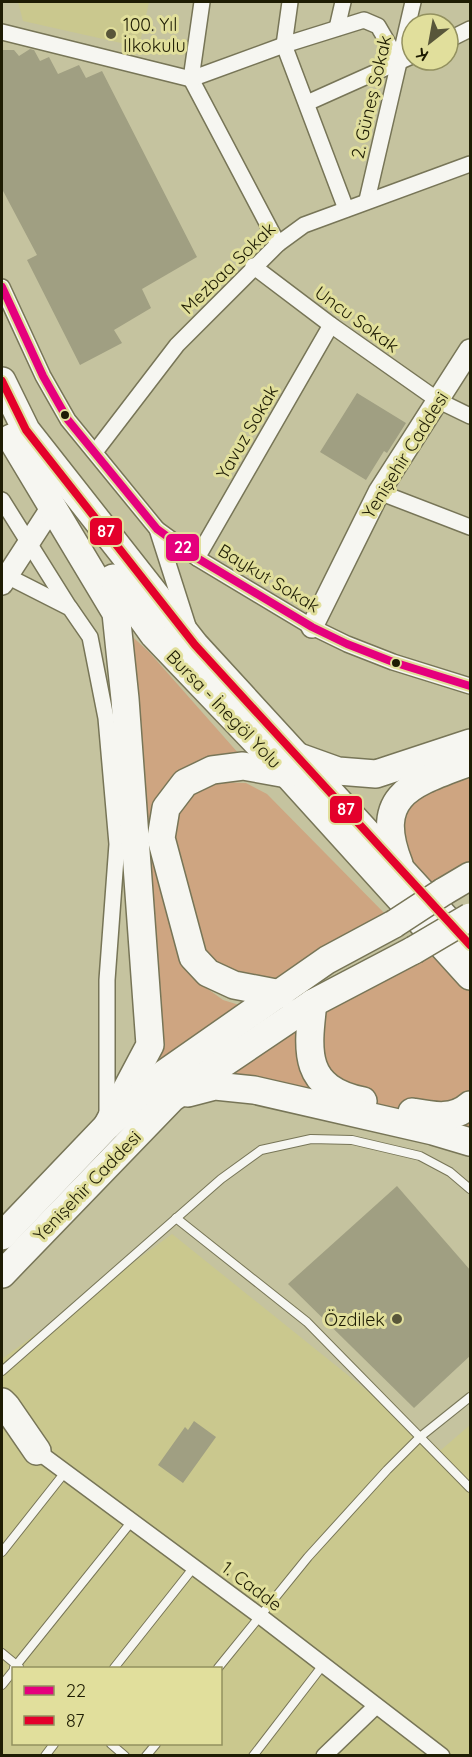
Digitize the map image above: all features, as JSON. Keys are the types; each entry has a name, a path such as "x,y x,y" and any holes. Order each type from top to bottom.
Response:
{"highway":[{"name":"Bursa - İnegöl Yolu","path":"2,381 26,430 195,645 292,765 471,976"},
{"name":"Bursa - İnegöl Yolu","path":"6,430 154,635 400,867 471,945"},
{"path":"6,430 116,613 125,699 150,1045 107,1126"},
{"path":"282,994 234,985 208,973 193,957 161,838 166,808 184,783 212,770 243,766 292,765 376,774 471,743"},
{"path":"400,867 391,844 390,819 398,798 417,783 471,762"},
{"path":"107,1126 165,1073 282,994 327,960 394,924 471,876"},
{"name":"Yenişehir Caddesi","path":"2,1274 172,1098 313,1003 471,917"},
{"path":"313,1003 309,1035 311,1064 325,1084 346,1097 438,1117 462,1113 471,1105"},
{"path":"172,1098 215,1086 254,1090 422,1128 471,1142"},
{"name":"Yenişehir Caddesi","path":"2,1236 107,1126"},
{"path":"2,1402 37,1451"},
{"path":"2,1434 37,1451"}],"street":[{"path":"202,2 191,79 278,244"},
{"path":"290,2 284,45 346,209"},
{"path":"337,28 344,2"},
{"path":"2,28 191,79 284,45 364,20 378,26 400,52"},
{"path":"307,103 400,62"},
{"name":"2. Güneş Sokak","path":"367,200 402,72"},
{"name":"Mezbaa Sokak","path":"94,452 177,345 253,266 278,244 304,225 367,200 471,164"},
{"name":"Uncu Sokak","path":"253,266 331,325 439,401 471,416"},
{"name":"Baykut Sokak","path":"2,287 43,376 68,420 157,529 197,558 312,627 393,662 469,682"},
{"name":"Yavuz Sokak","path":"197,558 331,325"},
{"name":"Yenişehir Caddesi","path":"312,627 379,492 471,350"},
{"path":"379,492 471,527"},
{"path":"2,500 90,637 104,706 117,844 107,980 107,1126"},
{"path":"52,507 4,580 70,608"},
{"path":"157,529 195,645"},
{"name":"1. Cadde","path":"37,1451 260,1616 442,1755"},
{"path":"324,1755 376,1706"}],"lane":[{"path":"2,1371 221,1179 261,1150 311,1139 352,1140 420,1156 450,1172 471,1189"},
{"path":"176,1218 307,1322 471,1488"},
{"path":"219,1667 308,1557 420,1437 471,1397"},
{"path":"2,1552 66,1471"},
{"path":"17,1667 132,1521"},
{"path":"115,1667 194,1567"},
{"path":"2,1653 15,1667"},
{"path":"253,1755 323,1665"},
{"path":"2,1685 12,1673"},
{"path":"113,1745 125,1755"}],"shaded area":[{"name":"100. Yıl İlkokulu","path":"18,2 149,2 139,47 23,21"},
{"path":"124,629 149,652 247,763 159,799 201,984 223,1000 249,1008 156,1069"},
{"path":"470,762 470,876 429,901 400,867 398,798"},
{"path":"214,782 246,783 267,794 392,921 280,986 239,979 198,953 173,839 177,817 191,794"},
{"path":"434,939 470,978 470,1139 215,1086 313,1003"},
{"path":"172,1234 441,1450 470,1425 470,1755 2,1755 2,1359"}],"building":[{"path":"30,49 34,50 40,61 49,57 58,74 79,65 86,78 102,71 197,257 142,289 151,308 114,330 122,343 80,365 27,260 37,255 2,189 2,50 14,50 19,56"},
{"path":"357,393 406,423 387,453 384,451 366,480 320,452"},
{"name":"Özdilek","path":"397,1186 471,1271 471,1355 414,1408 288,1284"},
{"path":"194,1421 216,1437 183,1483 158,1465 185,1427 188,1430"}],"transit line":[{"name":"22","path":"2,287 43,376 68,420 157,529 197,558 312,627 393,662 470,686"},
{"name":"87","path":"2,381 26,430 195,645 470,945"}],"place":[{"name":"100. Yıl İlkokulu","path":"111,34"},
{"name":"Özdilek","path":"397,1319"}]}
